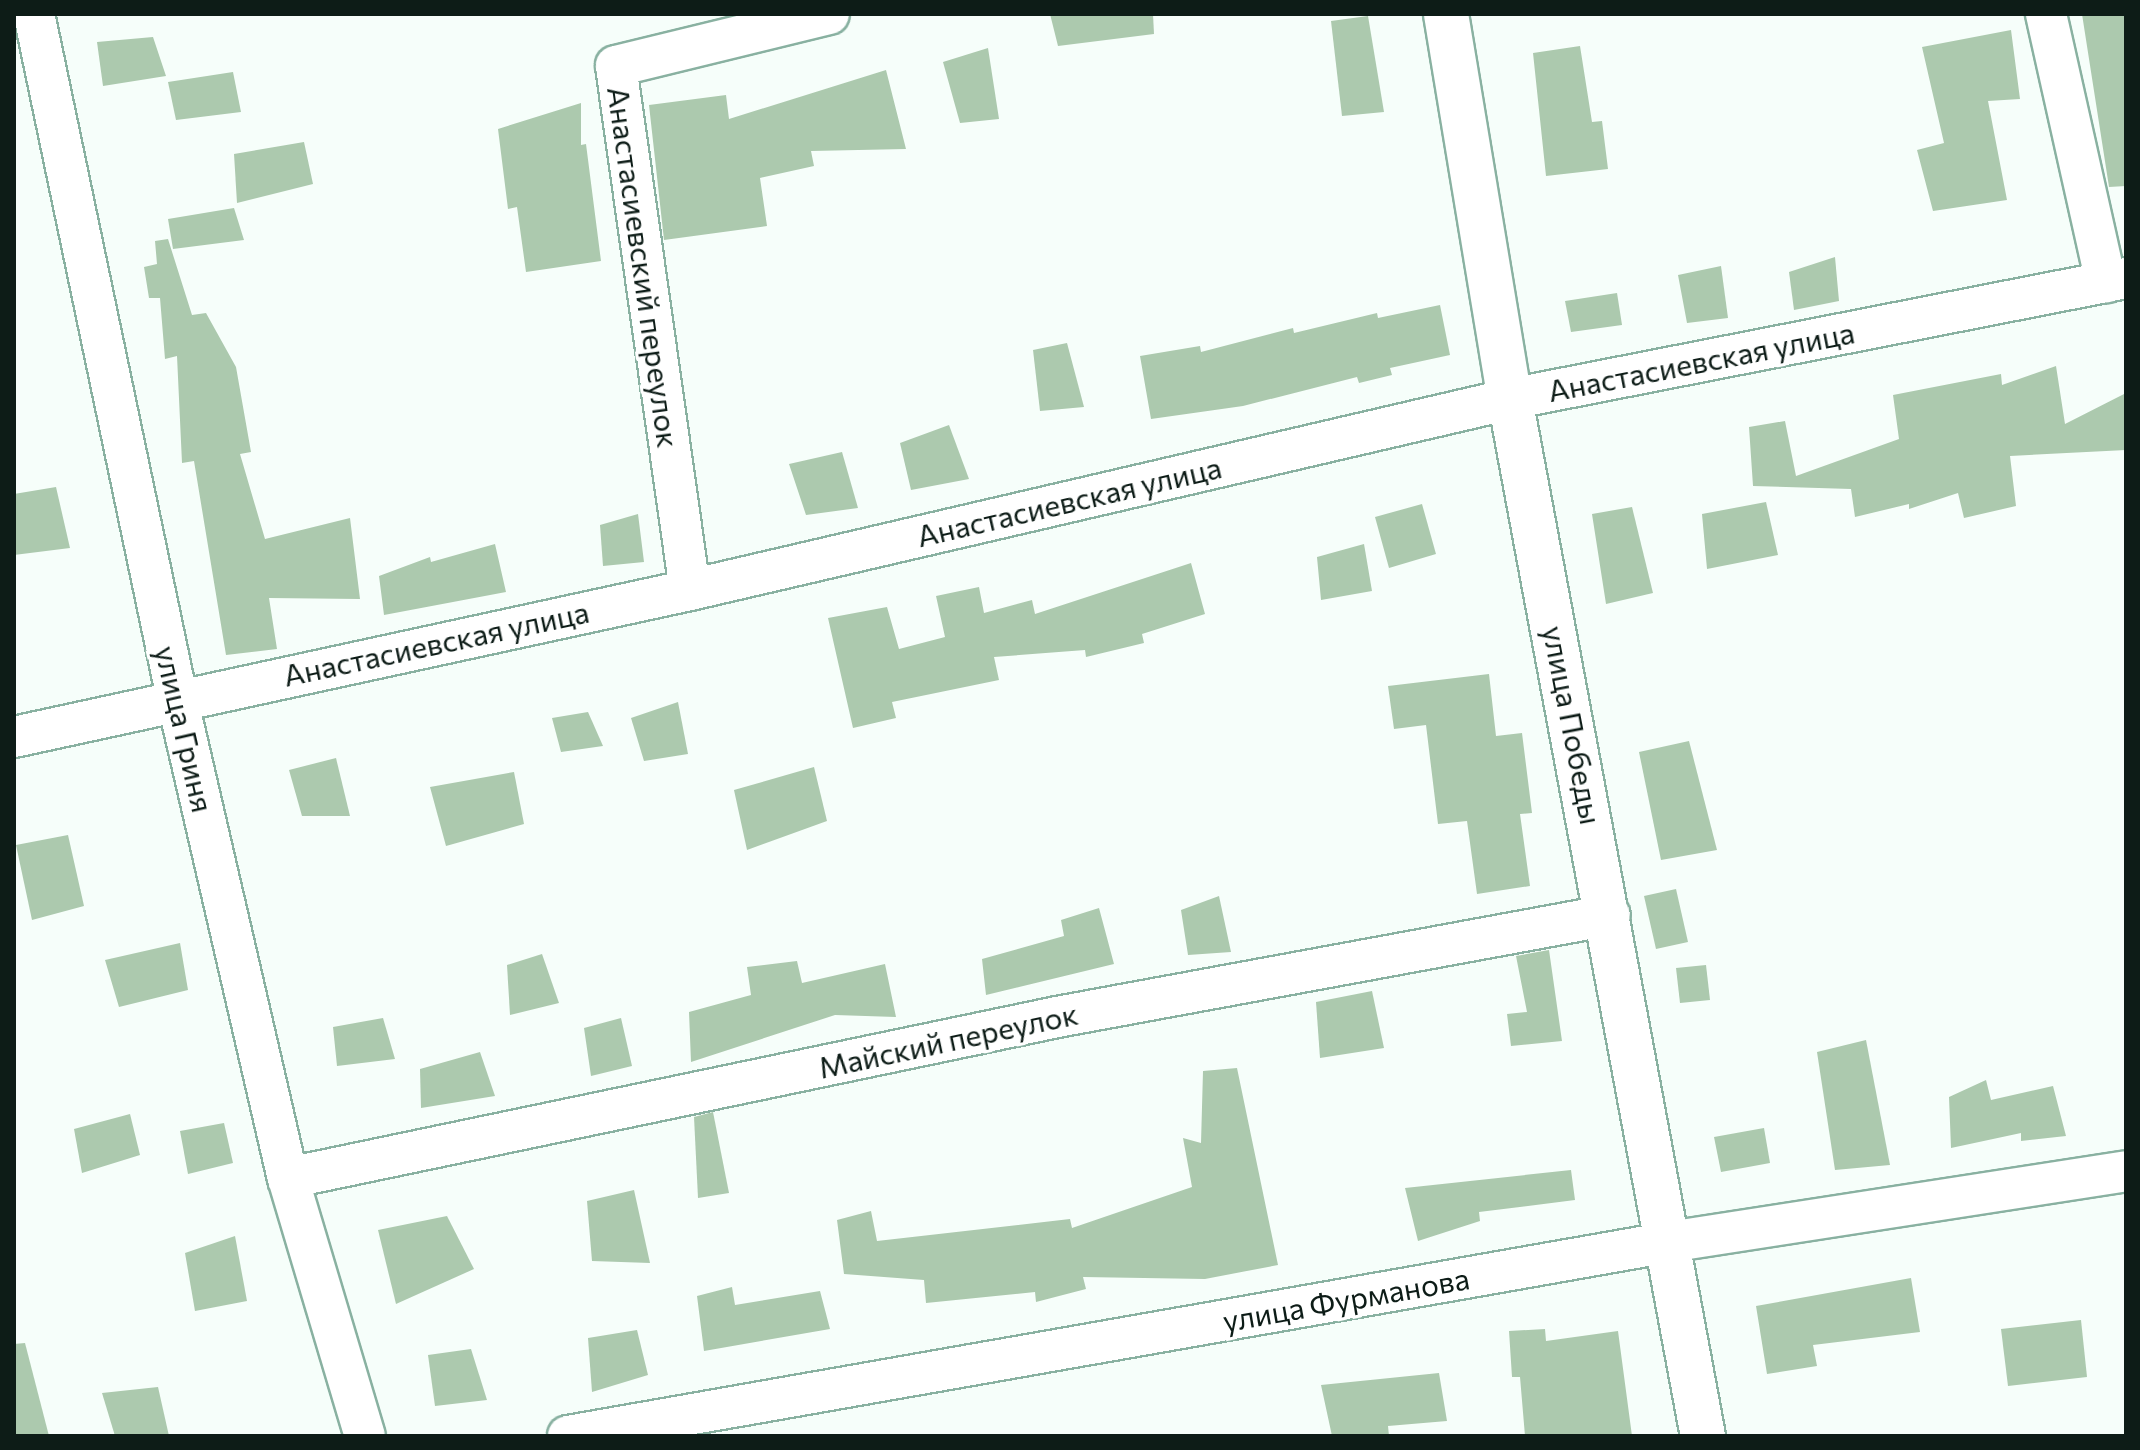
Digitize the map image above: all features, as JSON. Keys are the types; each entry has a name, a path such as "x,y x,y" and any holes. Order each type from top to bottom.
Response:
{"street":[{"name":"улица Гриня","path":"34,14 177,698 288,1178 365,1436"},
{"name":"Анастасиевский переулок","path":"690,590 616,66 829,14"},
{"name":"улица Победы","path":"1446,14 1510,399 1610,915 1703,1436"},
{"path":"2046,14 2116,280"},
{"name":"Анастасиевская улица","path":"14,737 177,698 690,590 1510,399 2116,280"},
{"name":"Майский переулок","path":"288,1178 1057,1017 1610,915"},
{"name":"улица Фурманова","path":"568,1436 1669,1242 2126,1171"}],"building":[{"path":"1050,14 1153,14 1154,34 1058,46"},
{"path":"2082,14 2126,14 2126,186 2109,187"},
{"path":"1368,16 1384,112 1342,116 1331,21"},
{"path":"2011,30 2020,99 1988,101 2007,200 1933,211 1917,150 1944,143 1922,47"},
{"path":"153,37 166,76 103,86 97,42"},
{"path":"1580,46 1592,122 1602,121 1608,169 1546,176 1533,53"},
{"path":"988,48 999,119 960,123 943,62"},
{"path":"886,70 906,149 811,151 814,166 760,178 767,226 664,240 649,105 726,95 729,119"},
{"path":"233,72 241,112 176,120 168,82"},
{"path":"581,103 581,145 586,144 601,261 526,272 517,207 508,209 498,129"},
{"path":"304,142 313,184 237,203 234,154"},
{"path":"234,208 244,240 173,249 168,219"},
{"path":"168,239 192,315 206,313 236,367 251,452 240,454 265,539 350,518 360,599 269,598 277,649 226,655 194,461 182,463 177,356 165,359 160,298 149,298 144,267 157,264 155,241"},
{"path":"1835,257 1839,301 1794,310 1789,272"},
{"path":"1721,266 1728,318 1687,323 1678,275"},
{"path":"1617,293 1622,325 1571,332 1565,301"},
{"path":"1440,305 1450,355 1390,368 1392,375 1359,383 1357,377 1243,406 1151,419 1140,356 1200,346 1201,352 1293,328 1294,333 1377,313 1378,318"},
{"path":"1067,343 1084,407 1040,411 1033,350"},
{"path":"2056,366 2065,424 2126,393 2126,450 2010,456 2016,506 1964,518 1958,493 1909,509 1909,504 1855,517 1851,489 1753,486 1749,427 1785,421 1796,476 1899,439 1893,395 2001,374 2002,385"},
{"path":"949,425 969,479 911,490 900,443"},
{"path":"842,452 858,508 806,515 789,464"},
{"path":"56,487 70,548 14,555 14,494"},
{"path":"1766,502 1778,555 1707,569 1702,514"},
{"path":"1422,504 1436,554 1389,568 1375,517"},
{"path":"1632,507 1653,593 1606,604 1592,514"},
{"path":"638,514 644,562 603,566 600,525"},
{"path":"495,544 506,592 384,615 379,576 430,557 431,562"},
{"path":"1364,544 1372,591 1321,600 1317,557"},
{"path":"1191,563 1205,614 1142,634 1144,643 1086,657 1085,650 994,657 999,680 892,702 896,718 853,728 828,618 887,607 899,649 945,637 936,596 979,587 984,613 1032,600 1035,614"},
{"path":"1489,674 1496,736 1522,733 1532,813 1520,814 1530,886 1477,894 1467,821 1438,824 1426,725 1394,729 1388,686"},
{"path":"678,702 688,754 644,761 631,718"},
{"path":"588,712 603,746 561,752 552,718"},
{"path":"1689,741 1717,850 1661,860 1639,752"},
{"path":"336,758 350,816 302,816 289,770"},
{"path":"814,767 827,821 747,850 734,790"},
{"path":"514,772 524,824 446,846 430,787"},
{"path":"68,835 84,906 32,920 16,845"},
{"path":"1676,889 1688,942 1656,949 1644,896"},
{"path":"1219,896 1231,952 1188,955 1181,910"},
{"path":"1099,908 1114,964 986,995 982,959 1064,936 1061,920"},
{"path":"180,943 188,990 119,1007 105,960"},
{"path":"1549,950 1562,1041 1511,1046 1507,1014 1527,1012 1516,956"},
{"path":"542,954 559,1003 510,1015 507,965"},
{"path":"797,961 802,983 885,964 896,1017 835,1015 691,1062 689,1012 751,995 747,967"},
{"path":"1706,965 1710,1000 1680,1003 1676,968"},
{"path":"1372,991 1384,1048 1320,1058 1316,1002"},
{"path":"383,1018 395,1059 337,1066 333,1027"},
{"path":"621,1018 632,1066 591,1076 584,1028"},
{"path":"1866,1040 1890,1165 1835,1170 1817,1052"},
{"path":"480,1052 495,1096 421,1108 420,1069"},
{"path":"1237,1068 1278,1265 1205,1279 1083,1277 1086,1289 1036,1302 1035,1292 926,1303 924,1280 844,1274 837,1220 871,1211 877,1241 1070,1219 1072,1228 1192,1187 1183,1138 1201,1143 1203,1071"},
{"path":"1986,1080 1991,1100 2053,1086 2066,1136 2021,1141 2021,1133 1951,1148 1949,1097"},
{"path":"713,1112 729,1193 698,1198 694,1117"},
{"path":"130,1114 140,1155 82,1173 74,1129"},
{"path":"224,1123 233,1163 188,1174 180,1131"},
{"path":"1764,1128 1770,1163 1721,1172 1714,1137"},
{"path":"1571,1170 1575,1200 1479,1212 1480,1221 1418,1241 1405,1188"},
{"path":"634,1190 650,1263 592,1261 587,1201"},
{"path":"447,1216 474,1269 396,1304 378,1230"},
{"path":"235,1236 247,1301 195,1311 185,1253"},
{"path":"1911,1278 1920,1332 1813,1345 1817,1366 1767,1374 1756,1306"},
{"path":"732,1287 735,1305 820,1291 830,1329 704,1351 697,1296"},
{"path":"2081,1320 2087,1377 2008,1386 2001,1329"},
{"path":"1545,1329 1546,1341 1618,1331 1632,1436 1525,1436 1520,1377 1512,1377 1509,1331"},
{"path":"637,1330 648,1375 592,1392 588,1338"},
{"path":"25,1343 49,1436 14,1436 14,1344"},
{"path":"471,1349 487,1400 435,1406 428,1355"},
{"path":"1439,1373 1447,1421 1388,1426 1389,1436 1332,1436 1321,1385"},
{"path":"158,1387 169,1436 115,1436 102,1393"}]}
